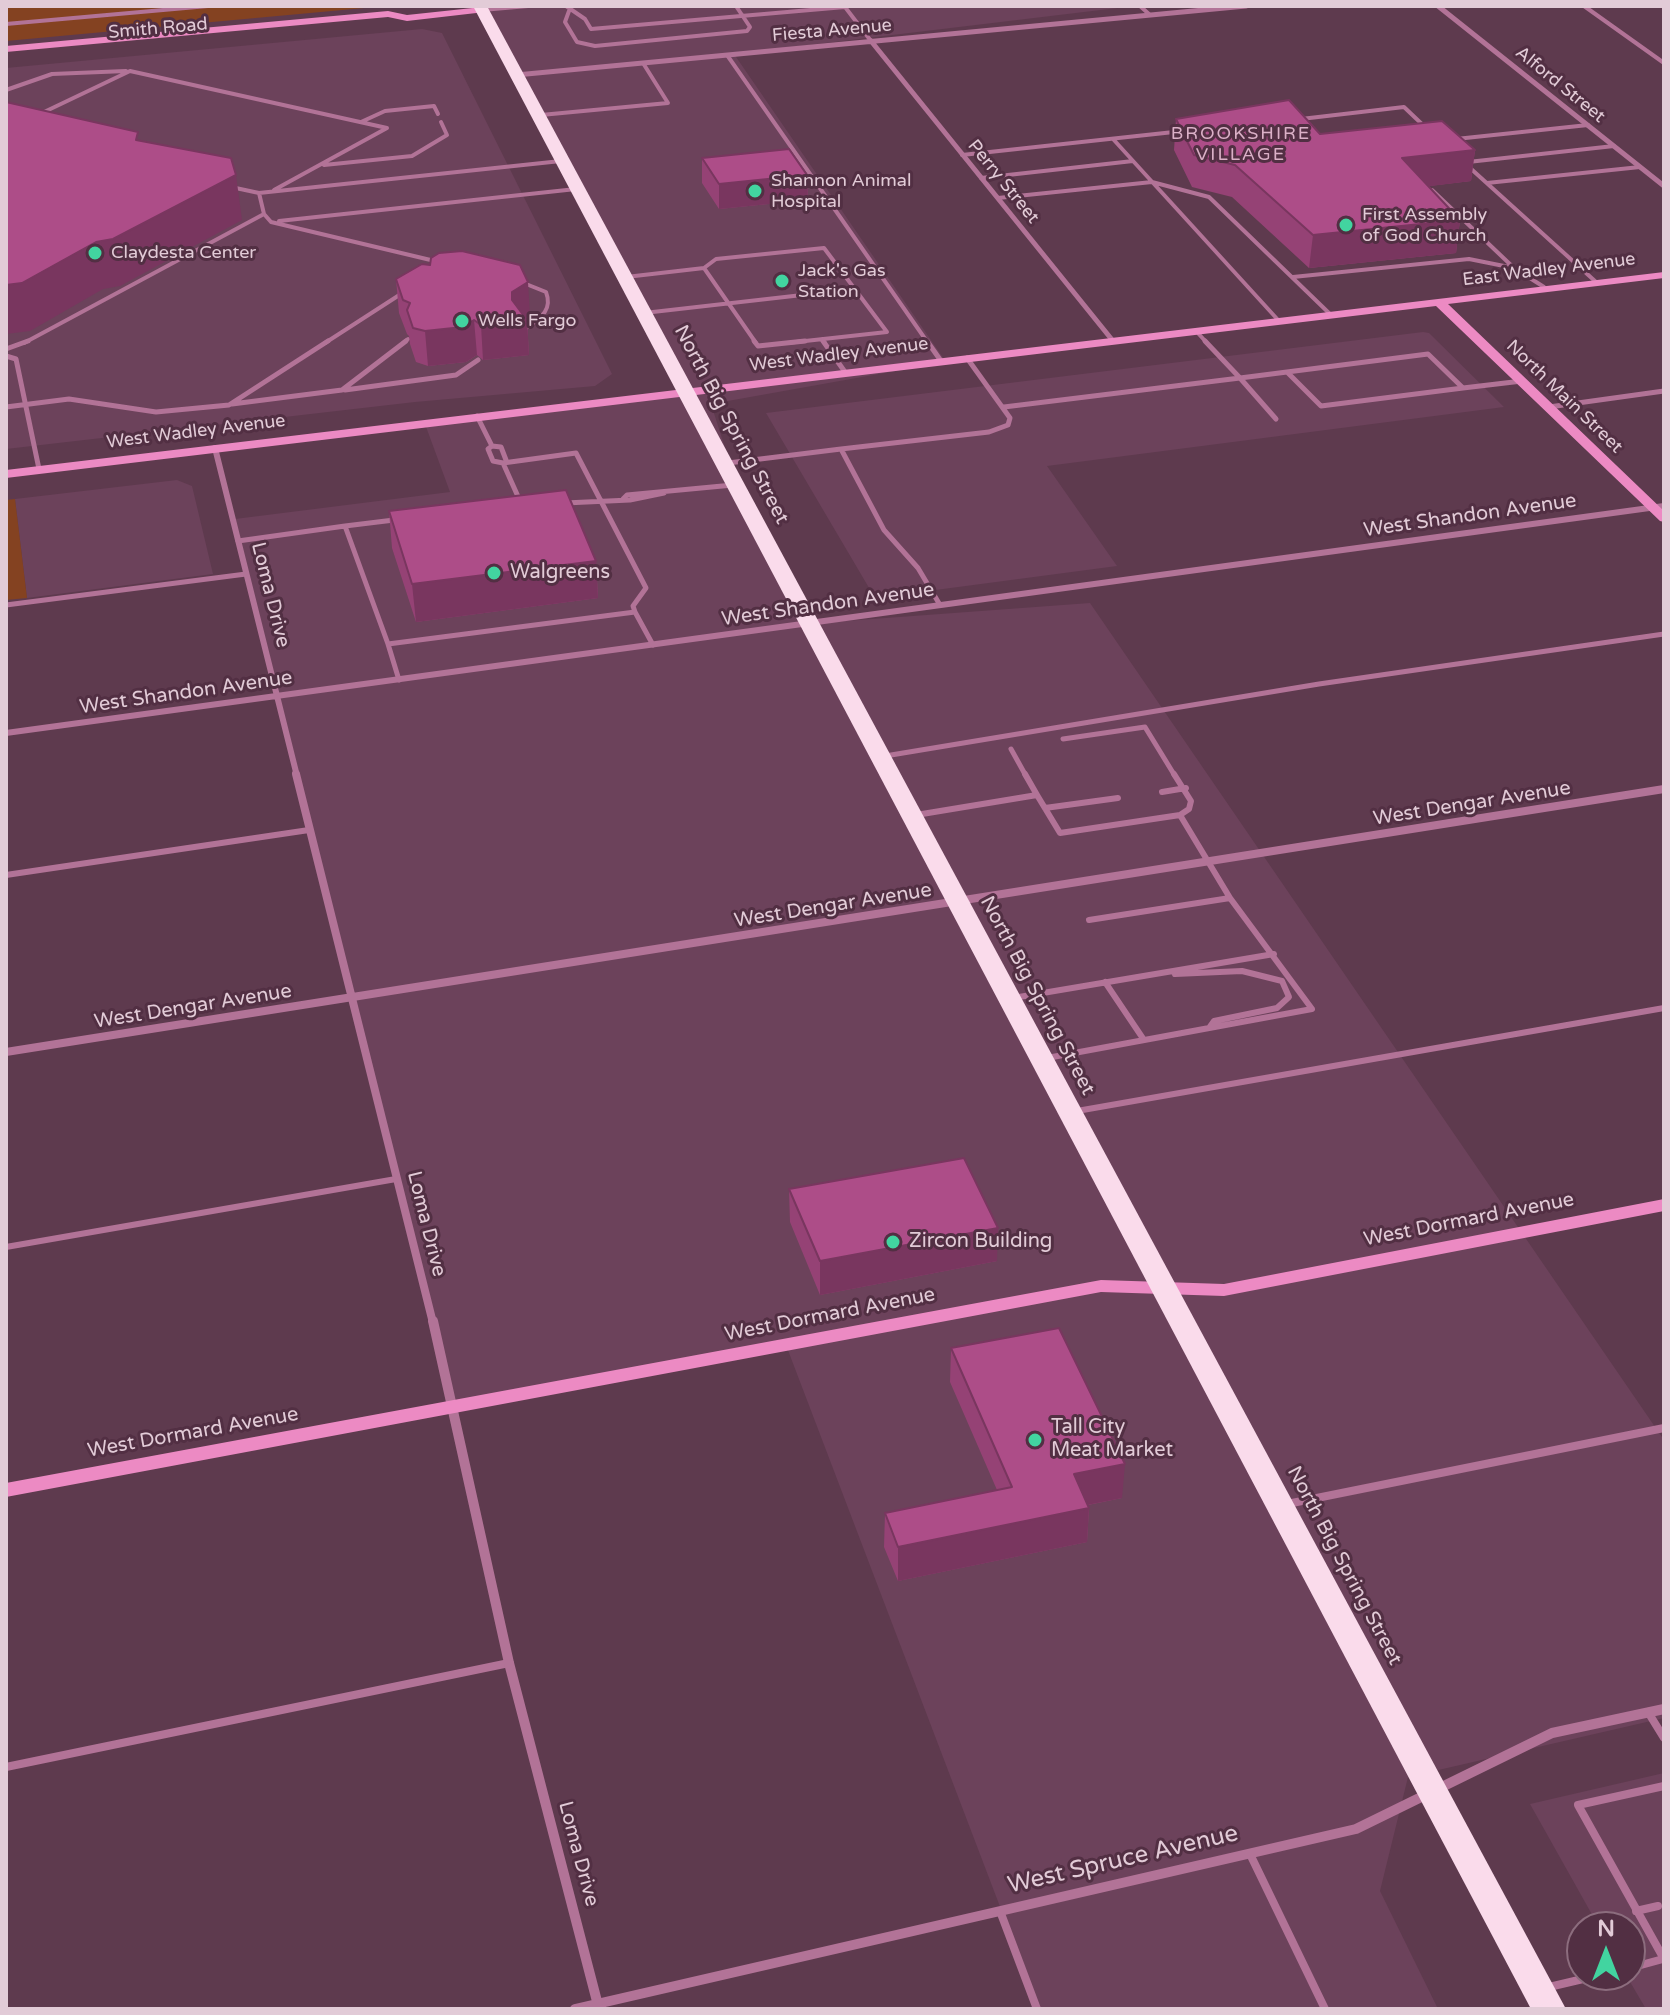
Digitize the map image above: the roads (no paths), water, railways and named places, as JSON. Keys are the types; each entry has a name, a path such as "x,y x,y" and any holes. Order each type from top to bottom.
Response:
{"highway":[{"name":"North Big Spring Street","path":"481,8 727,475 1044,1059 1069,1113 1282,1505 1544,1999"}],"street":[{"name":"Fiesta Avenue","path":"516,75 1246,6"},
{"name":"Alford Street","path":"1438,6 1664,186"},
{"name":"Smith Road","path":"6,58 394,24 407,18 481,8"},
{"name":"Smith Road","path":"6,49 388,14 407,18"},
{"name":"Perry Street","path":"871,41 1113,341"},
{"name":"East Wadley Avenue","path":"1439,302 1664,275"},
{"name":"West Wadley Avenue","path":"6,474 1439,302"},
{"name":"North Main Street","path":"1439,302 1659,507 1664,518"},
{"name":"Loma Drive","path":"215,448 454,1407 509,1663 599,2006"},
{"name":"West Shandon Avenue","path":"6,733 1659,507"},
{"name":"West Dengar Avenue","path":"6,1052 1664,789"},
{"name":"West Dormard Avenue","path":"6,1490 1101,1286 1224,1290 1664,1205"},
{"name":"West Spruce Avenue","path":"575,2009 599,2006 1356,1829 1552,1733 1664,1709"}],"lane":[{"path":"121,6 124,14"},
{"path":"6,24 208,6"},
{"path":"481,8 528,6"},
{"path":"566,6 569,11 585,19 591,29 844,7 871,41"},
{"path":"569,11 565,22 577,42 595,46 738,33 750,27 736,6"},
{"path":"1140,6 1150,15"},
{"path":"1584,6 1664,63"},
{"path":"727,55 941,361"},
{"path":"537,115 668,103 643,63"},
{"path":"34,117 130,71"},
{"path":"6,90 20,88 52,74 130,71 387,128 271,192"},
{"path":"361,122 385,111 434,106 438,114"},
{"path":"1286,121 1404,107 1433,134"},
{"path":"1301,119 1311,128"},
{"path":"320,165 412,156 447,135 441,122"},
{"path":"1455,139 1588,125"},
{"path":"1410,129 1425,127"},
{"path":"962,155 1192,130"},
{"path":"1113,139 1279,321"},
{"path":"1596,282 1464,162 1614,146"},
{"path":"229,186 259,193 561,161"},
{"path":"981,178 1133,161"},
{"path":"1487,183 1640,167"},
{"path":"998,198 1152,182 1209,197 1331,315"},
{"path":"271,222 576,189"},
{"path":"1432,190 1514,268 1544,287"},
{"path":"259,193 264,214 271,222 449,264 436,272"},
{"path":"6,349 22,344 264,214"},
{"path":"622,277 704,268 716,259 824,248 887,332 758,346 704,268"},
{"path":"1293,277 1469,259 1514,268"},
{"path":"507,278 535,285 546,292 550,303 547,312 519,334"},
{"path":"229,405 410,288"},
{"path":"642,314 855,289"},
{"path":"816,293 821,300"},
{"path":"776,298 780,304"},
{"path":"840,327 847,336"},
{"path":"1196,331 1276,419"},
{"path":"799,332 805,341"},
{"path":"342,390 408,339"},
{"path":"822,339 845,372"},
{"path":"1004,407 1428,354 1463,388"},
{"path":"6,356 16,359 39,469"},
{"path":"553,503 660,497 664,493 727,475 841,449 989,432 1008,425 1010,418 1004,407 967,358"},
{"path":"6,407 81,400 156,412 229,405 456,375 478,360"},
{"path":"1287,372 1321,406 1522,381"},
{"path":"1549,407 1664,391"},
{"path":"477,416 492,446"},
{"path":"492,446 488,449 493,461 504,462 576,453 646,588 633,606 653,645"},
{"path":"492,446 501,447 522,504 507,506"},
{"path":"841,449 884,530 918,568 940,605"},
{"path":"238,541 404,519"},
{"path":"345,526 399,680"},
{"path":"6,605 246,574"},
{"path":"388,644 635,612"},
{"path":"881,757 1319,684 1664,634"},
{"path":"1011,749 1060,833 1180,815 1189,809 1191,801 1186,788 1145,727 1063,739"},
{"path":"1162,792 1186,788"},
{"path":"912,816 1037,795"},
{"path":"1045,808 1118,798"},
{"path":"1044,1059 1312,1009 1230,898 1180,815"},
{"path":"6,875 309,830"},
{"path":"1089,920 1230,898"},
{"path":"1009,999 1274,954"},
{"path":"1147,975 1229,967 1257,970 1282,981 1289,997 1277,1008 1214,1021 1209,1028"},
{"path":"1105,982 1144,1040"},
{"path":"1069,1113 1664,1008"},
{"path":"6,1247 396,1179"},
{"path":"1282,1505 1664,1428"},
{"path":"6,1767 509,1663"},
{"path":"1648,1712 1664,1738"},
{"path":"1658,1906 1636,1911 1578,1805 1664,1786"},
{"path":"1250,1854 1325,2009"},
{"path":"1000,1911 1037,2009"},
{"path":"1646,1928 1664,1959"},
{"path":"1544,1999 1566,1990"}],"place":[{"name":"Shannon Animal Hospital","path":"755,191"},
{"name":"First Assembly of God Church","path":"1346,225"},
{"name":"Claydesta Center","path":"95,253"},
{"name":"Jack's Gas Station","path":"782,281"},
{"name":"Wells Fargo","path":"462,321"},
{"name":"Walgreens","path":"494,573"},
{"name":"Zircon Building","path":"893,1242"},
{"name":"Tall City Meat Market","path":"1035,1440"}],"district":[{"name":"BROOKSHIRE VILLAGE","path":"1241,144"}]}
